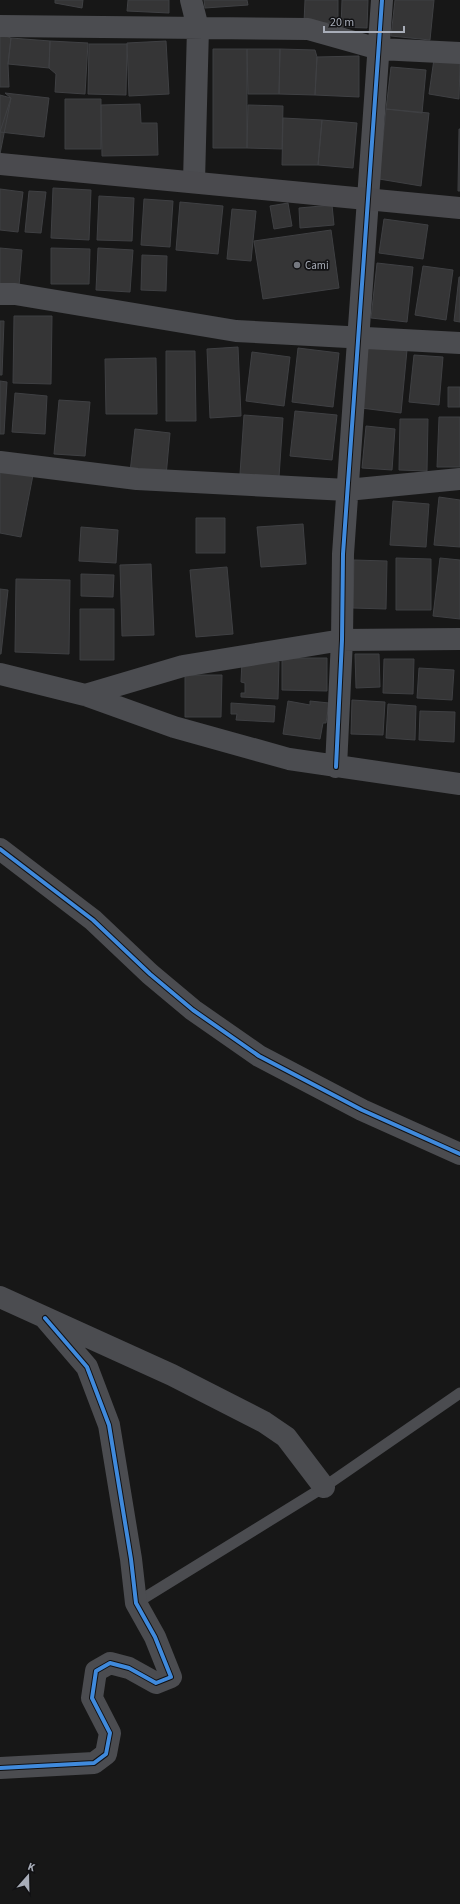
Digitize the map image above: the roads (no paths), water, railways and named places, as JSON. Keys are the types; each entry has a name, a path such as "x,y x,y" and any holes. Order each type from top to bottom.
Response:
{"street":[{"path":"191,0 198,28 194,181"},
{"path":"336,767 342,640 342,554 359,339 382,0"},
{"path":"0,26 308,30 378,49 460,52"},
{"path":"0,164 194,181 368,200 460,208"},
{"path":"0,294 15,294 236,331 359,339 460,343"},
{"path":"0,462 137,479 347,490 460,479"},
{"path":"85,695 183,666 342,640 460,640"},
{"path":"0,674 85,695 189,731 289,759 460,784"},
{"path":"0,849 94,920 150,974 193,1010 259,1056 362,1110 460,1154"},
{"path":"0,1297 172,1375 264,1422 286,1436 324,1487"},
{"path":"0,1768 94,1762 106,1754 110,1733 92,1698 96,1671 110,1663 129,1668 156,1683 171,1677 155,1637 136,1603 131,1559 109,1425 87,1367 45,1318"}],"lane":[{"path":"136,1603 324,1487 460,1393"}],"place":[{"name":"Cami","path":"297,265"}]}
